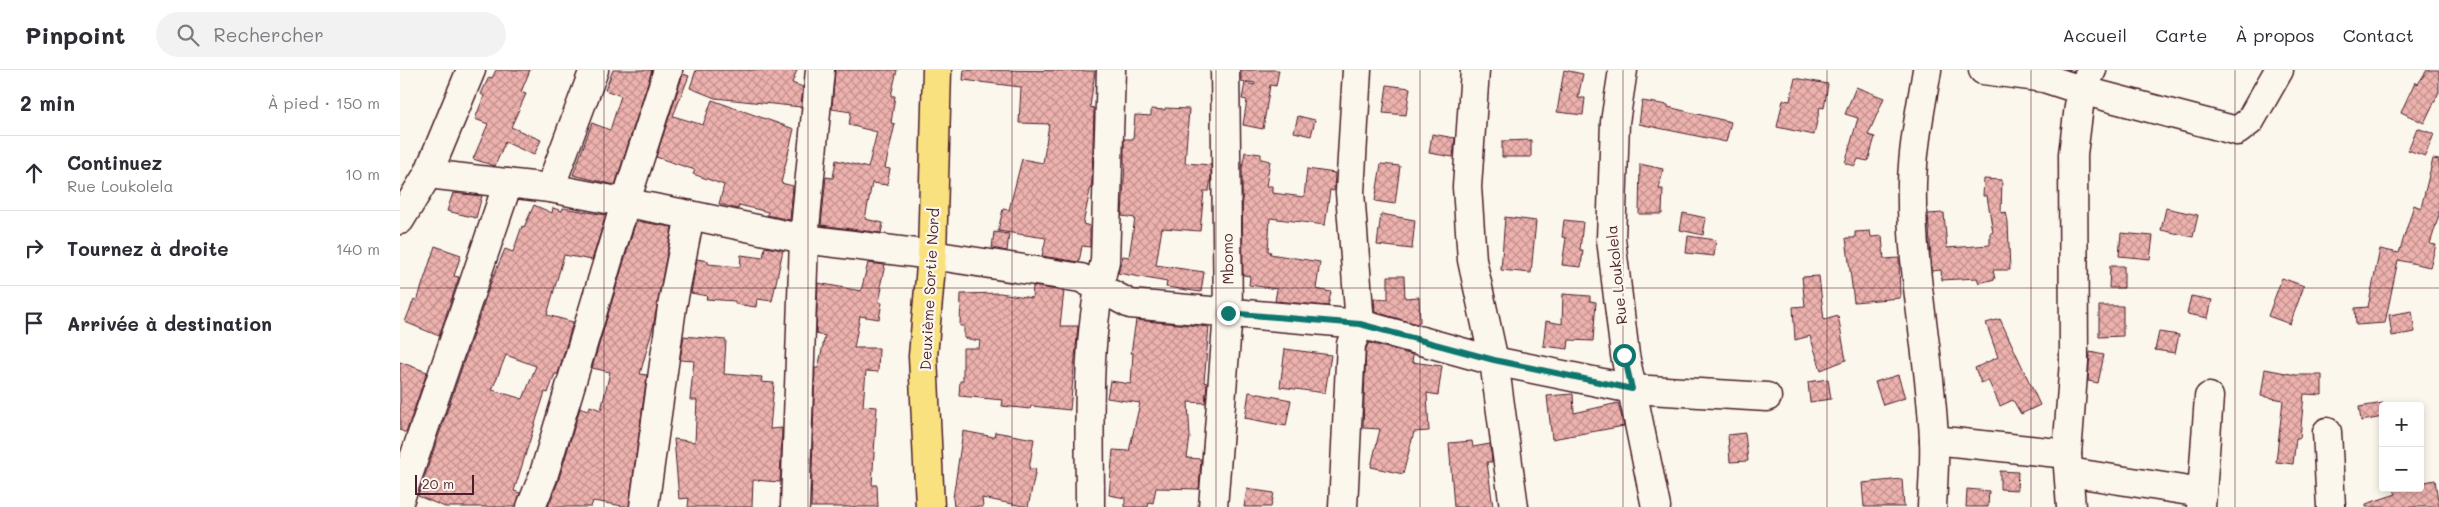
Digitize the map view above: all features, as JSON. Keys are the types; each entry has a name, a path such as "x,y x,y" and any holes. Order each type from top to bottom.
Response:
{"main road":[{"name":"Deuxième Sortie Nord","path":"930,507 923,356 932,255 938,70"}],"street":[{"path":"400,220 428,174 471,70"},
{"path":"550,188 594,70"},
{"path":"531,507 543,477 625,204 668,70"},
{"path":"795,507 804,239 820,70"},
{"path":"1090,507 1090,391 1098,288 1105,261 1111,70"},
{"name":"Mbomo","path":"1214,507 1228,313 1226,70"},
{"path":"1343,507 1351,344 1360,324 1350,192 1357,70"},
{"path":"1475,70 1467,188 1472,260 1494,360 1514,507"},
{"name":"Rue Loukolela","path":"1623,70 1615,122 1611,239 1624,355 1656,507"},
{"path":"1927,70 1912,182 1915,273 1922,310 1934,440 1932,507"},
{"path":"1984,70 2044,74 2087,80 2237,131 2250,121 2279,70"},
{"path":"2071,507 2068,463 2074,361 2073,154 2087,80"},
{"path":"428,174 550,188 804,239 932,255 1081,278 1130,304 1360,324 1494,360 1632,389 1767,397"},
{"path":"400,499 508,183"},
{"path":"644,507 672,307 690,215"},
{"path":"1934,440 2068,463 2202,500 2209,397"},
{"path":"2327,432 2331,507"}],"building":[{"path":"496,70 530,70 521,92 526,94 511,127 541,140 534,155 505,142 495,166 473,159 488,124 475,119 484,96 481,94 489,77 492,78"},
{"path":"613,70 652,70 615,185 573,175 592,123 610,130 621,96 605,90"},
{"path":"696,70 797,70 792,83 803,87 801,107 715,98 690,88"},
{"path":"835,70 897,70 891,96 895,96 891,123 895,124 885,168 890,169 887,185 872,183 865,219 883,223 881,233 821,225 826,177 833,178 836,160 868,168 877,132 849,125 851,112 832,109"},
{"path":"964,70 1095,71 1090,107 1094,108 1092,181 1083,224 1090,226 1090,247 1082,246 1079,262 1042,256 1046,238 998,231 1003,209 1009,210 1022,159 1043,163 1049,124 1019,123 1021,87 963,80"},
{"path":"1241,70 1279,70 1276,86 1270,85 1263,129 1243,125 1247,100 1242,99 1245,83 1254,85 1255,83 1241,81"},
{"path":"1564,70 1583,74 1578,98 1585,98 1583,115 1557,112"},
{"path":"2427,70 2439,70 2439,92 2424,123 2401,112 2415,82 2418,84"},
{"path":"683,74 689,76 673,116 703,125 712,100 794,129 781,183 793,186 790,220 767,215 768,212 739,205 738,209 719,204 724,185 693,174 695,170 656,157"},
{"path":"1795,78 1828,84 1824,108 1820,107 1814,135 1777,127 1783,100 1790,101"},
{"path":"1387,85 1410,88 1406,115 1383,113"},
{"path":"1856,87 1884,98 1868,135 1875,137 1868,161 1858,159 1855,166 1845,163 1858,118 1845,114"},
{"path":"1642,101 1668,105 1668,107 1731,122 1726,142 1639,124"},
{"path":"1165,108 1189,109 1185,163 1211,165 1211,175 1209,191 1204,191 1200,231 1162,228 1156,265 1204,272 1201,292 1166,287 1167,282 1118,273 1123,256 1129,257 1135,218 1122,216 1125,163 1124,139 1133,139 1135,115 1151,116 1151,109 1165,110"},
{"path":"1298,116 1315,120 1311,136 1294,132"},
{"path":"2417,128 2434,134 2425,156 2408,150"},
{"path":"1432,134 1455,138 1453,157 1429,153"},
{"path":"1531,140 1531,157 1502,157 1502,141"},
{"path":"1245,152 1261,154 1261,159 1270,161 1266,186 1272,186 1272,193 1304,197 1307,169 1335,173 1334,191 1330,190 1325,225 1270,218 1268,251 1271,252 1270,254 1320,262 1316,289 1331,292 1328,306 1275,301 1277,289 1249,285 1250,276 1243,275 1242,168"},
{"path":"2433,159 2439,160 2439,215 2430,244 2436,245 2430,267 2398,260 2385,323 2356,325 2355,308 2368,307 2380,249 2399,253 2414,205 2421,208"},
{"path":"1381,164 1400,166 1395,204 1375,201"},
{"path":"1640,164 1663,169 1659,189 1663,189 1662,214 1639,214"},
{"path":"1984,179 2002,180 2001,213 2006,212 2008,222 2010,270 1993,270 1995,279 1979,283 1977,278 1942,280 1941,270 1932,271 1928,214 1944,213 1947,248 1990,245 1990,233 1993,232 1987,196 1983,196"},
{"path":"453,193 482,196 476,218 447,211"},
{"path":"534,205 552,213 553,208 562,211 563,208 606,215 592,260 564,255 547,315 573,322 558,374 555,374 548,393 545,392 514,491 520,493 516,507 445,507 418,496 490,285 505,249 513,252 522,226 524,227","holes":["506,355 536,366 523,399 492,390"]},
{"path":"2166,208 2198,215 2193,237 2161,230"},
{"path":"1683,213 1706,218 1703,235 1680,230"},
{"path":"1381,214 1415,220 1412,249 1377,245"},
{"path":"1505,217 1536,221 1531,273 1501,270"},
{"path":"1564,220 1583,222 1580,250 1583,250 1581,267 1562,265 1566,238 1562,237"},
{"path":"636,221 672,227 653,327 640,374 647,375 629,507 593,501 591,507 548,507 558,482 580,408 589,410 590,406 601,410 610,372 592,368"},
{"path":"1870,231 1871,237 1882,236 1884,259 1899,258 1900,298 1854,302 1846,238 1855,238 1855,232"},
{"path":"994,232 1009,234 1007,251 992,248"},
{"path":"2121,233 2153,236 2150,259 2119,256"},
{"path":"1688,236 1716,240 1714,256 1686,253"},
{"path":"435,246 461,255 454,276 459,277 439,336 405,322 414,299 417,301"},
{"path":"765,247 783,250 772,301 757,299 756,307 735,304 735,301 706,299 707,296 691,293 697,259 708,261 708,264 740,267 741,255 763,258"},
{"path":"868,263 885,265 880,287 882,288 879,302 882,303 879,319 860,316 854,348 879,348 878,372 866,371 863,406 877,407 872,485 877,485 878,507 811,507 815,368 818,368 825,336 816,334 818,283 861,291"},
{"path":"2110,266 2124,266 2124,288 2109,288"},
{"path":"1388,276 1404,276 1405,298 1419,297 1420,322 1417,324 1375,312 1374,298 1388,299"},
{"path":"1819,276 1824,320 1838,316 1846,360 1821,370 1810,336 1795,340 1793,307 1805,306 1802,277"},
{"path":"2282,278 2304,286 2290,324 2268,316"},
{"path":"1033,286 1064,291 1060,326 1078,326 1070,410 1031,406 1030,409 1002,406 1003,400 959,396 960,381 963,381 963,348 979,348 980,341 964,338 964,326 960,326 961,294 1000,293 1032,298"},
{"path":"1563,294 1590,296 1590,301 1596,302 1593,341 1569,340 1568,349 1543,346 1546,321 1562,324"},
{"path":"2191,296 2212,300 2208,318 2187,314"},
{"path":"2099,306 2123,306 2123,336 2099,337"},
{"path":"2412,311 2415,332 2392,336 2389,315"},
{"path":"2000,319 2040,405 2021,414 2013,400 2000,406 1988,380 1981,383 1975,368 1998,357 1986,323"},
{"path":"1136,320 1209,327 1204,382 1207,383 1205,403 1188,402 1190,437 1187,458 1201,459 1199,489 1156,488 1153,503 1149,502 1148,507 1125,507 1125,498 1109,495 1113,450 1129,451 1140,403 1107,398 1110,381 1131,384 1133,353 1131,353"},
{"path":"2159,332 2179,335 2175,353 2155,350"},
{"path":"684,336 726,340 724,374 762,377 761,382 774,383 770,429 782,428 780,482 753,480 752,507 688,507 689,498 679,499 674,439 695,442 697,400 690,400 694,361 680,360"},
{"path":"1369,343 1413,355 1412,362 1442,366 1438,395 1427,393 1429,431 1414,432 1403,474 1371,467 1380,429 1363,428 1366,348"},
{"path":"1285,349 1331,355 1325,393 1280,387"},
{"path":"2090,352 2104,355 2098,383 2088,381"},
{"path":"400,362 427,372 406,433 400,430"},
{"path":"2265,369 2296,375 2322,375 2322,395 2304,394 2300,438 2296,438 2293,464 2276,462 2283,400 2261,396"},
{"path":"1898,375 1905,398 1883,405 1875,382"},
{"path":"1828,379 1831,399 1810,402 1808,382"},
{"path":"1249,392 1291,400 1286,426 1245,418"},
{"path":"1573,394 1574,413 1618,403 1624,426 1552,439 1547,396"},
{"path":"2379,404 2379,418 2361,421 2359,407"},
{"path":"963,431 994,437 995,432 1034,439 1029,469 1036,469 1028,507 982,498 983,507 954,507 953,498"},
{"path":"1745,433 1748,461 1730,462 1728,435"},
{"path":"1472,441 1473,447 1490,444 1492,462 1487,462 1493,507 1454,507 1449,443"},
{"path":"2000,471 2018,472 2017,490 2000,489"},
{"path":"1902,479 1904,507 1864,507 1862,483"},
{"path":"2435,480 2439,507 2366,507 2366,504 2396,494 2395,492 2424,492 2424,482"},
{"path":"1247,489 1274,493 1271,507 1244,507"},
{"path":"1967,489 1989,491 1988,507 1966,507"}],"route":[{"path":"1228,313 1360,324 1494,360 1632,389 1624,355"}]}
